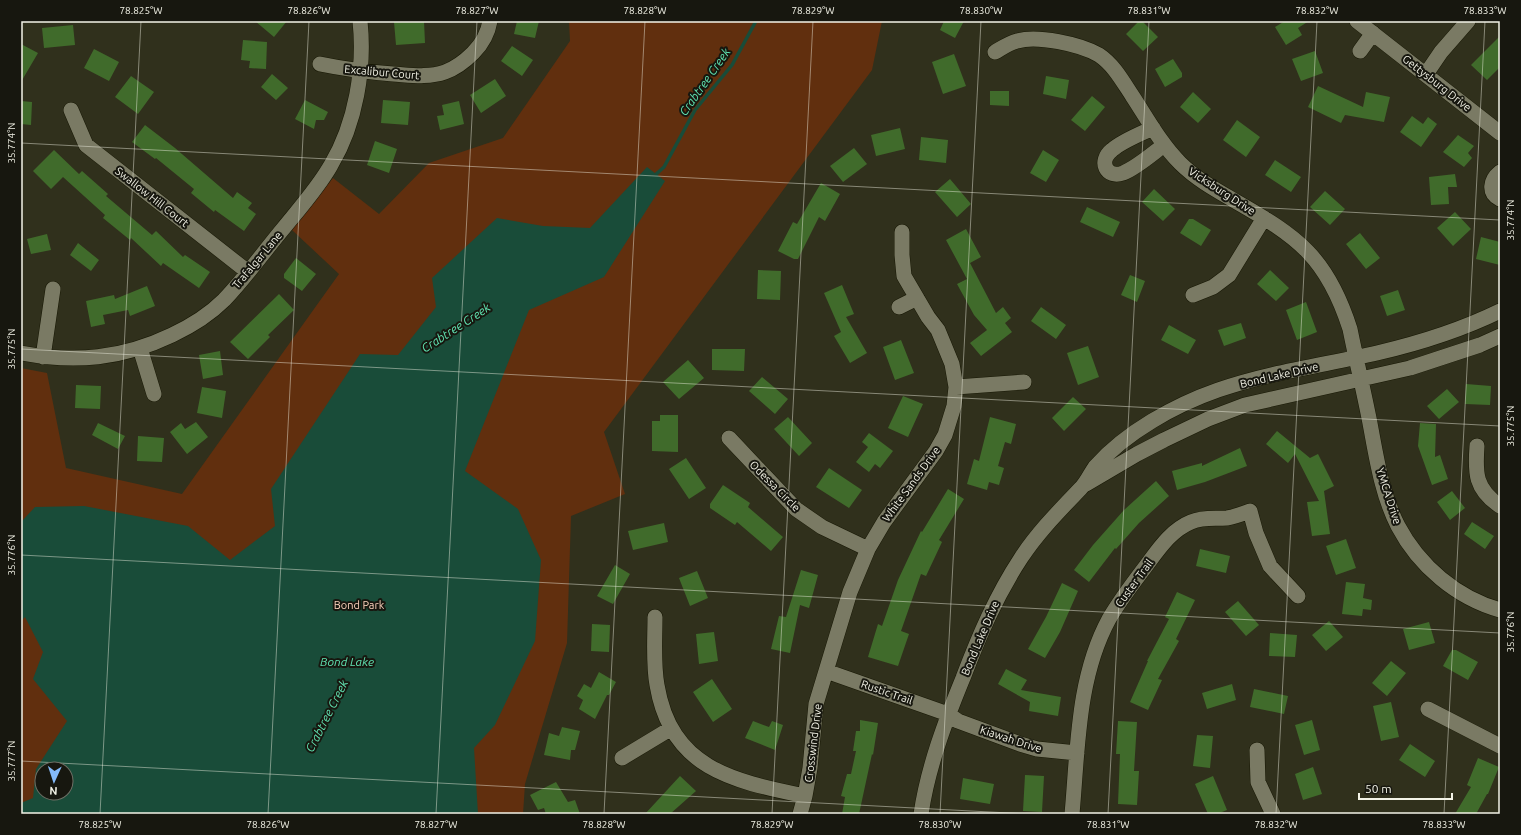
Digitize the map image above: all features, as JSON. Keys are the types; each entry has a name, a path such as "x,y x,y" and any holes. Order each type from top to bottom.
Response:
{"street":[{"name":"Trafalgar Lane","path":"21,353 43,357 86,358 112,356 140,348 190,326 208,314 224,300 317,187 332,164 354,109 357,94 361,32 360,21"},
{"name":"Excalibur Court","path":"320,64 359,71 419,76 445,72 467,60 477,49 484,37 490,21"},
{"name":"Gettysburg Drive","path":"1357,21 1500,133"},
{"path":"1426,74 1468,21"},
{"path":"1360,51 1373,33"},
{"name":"Vicksburg Drive","path":"995,52 1016,41 1033,39 1069,45 1099,56 1117,72 1164,145 1181,164 1198,178 1279,227 1304,247 1317,262 1329,278 1342,306 1350,329 1361,380"},
{"name":"Swallow Hill Court","path":"71,110 86,145 248,272"},
{"path":"1153,128 1112,150 1105,160 1104,166 1112,174 1124,173 1164,145"},
{"path":"1500,172 1493,179 1491,188 1500,199"},
{"path":"1193,296 1213,287 1229,275 1264,218"},
{"name":"White Sands Drive","path":"826,672 850,592 868,549 884,522 936,451 945,435 954,406 956,387 952,364 938,330 904,276 902,232"},
{"path":"43,357 53,289"},
{"path":"899,308 917,298"},
{"name":"Bond Lake Drive","path":"921,814 933,760 948,714 982,630 1001,590 1021,557 1039,532 1084,485 1094,468 1110,453 1134,433 1180,406 1212,392 1240,383 1422,342 1467,326 1500,311"},
{"name":"Bond Lake Drive","path":"1084,485 1137,454 1208,419 1245,405 1410,368 1441,359 1500,336"},
{"path":"140,348 154,394"},
{"name":"YMCA Drive","path":"1361,380 1382,479 1390,507 1404,536 1423,562 1447,583 1467,597 1486,606 1500,610"},
{"path":"956,387 1024,382"},
{"name":"Odessa Circle","path":"729,438 796,509 822,526 868,549"},
{"path":"1477,446 1476,469 1479,481 1485,493 1500,506"},
{"name":"Custer Trail","path":"1072,814 1085,688 1092,662 1104,629 1115,609 1130,586 1174,533 1182,527 1199,519 1227,518 1250,511 1260,545 1270,566 1298,596"},
{"path":"655,617 656,684 670,729 694,756 723,775 765,788 805,796"},
{"name":"Rustic Trail","path":"826,672 948,714"},
{"name":"Crosswind Drive","path":"800,814 810,768 816,704 826,672"},
{"path":"1428,709 1500,746"},
{"name":"Kiawah Drive","path":"948,714 958,721 1020,744 1037,749 1077,754"},
{"path":"622,758 670,729"},
{"path":"1257,750 1258,782 1273,814"}],"green space":[{"name":"Bond Park","path":"569,21 882,21 872,70 604,432 625,494 571,516 567,643 525,784 523,814 21,814 21,368 47,373 66,468 182,494 339,274 292,230 333,178 379,214 429,163 503,138 570,41"}],"water":[{"name":"Bond Lake","path":"647,167 665,181 604,277 529,310 465,471 518,509 541,560 535,641 495,725 474,748 478,814 21,814 21,803 33,798 34,788 34,801 74,801 74,761 41,761 67,721 33,679 43,652 25,617 21,621 21,522 35,507 84,506 188,526 230,560 275,526 271,489 360,354 398,355 436,307 432,278 497,218 543,226 590,228"}],"building":[{"path":"255,21 287,21 274,37"},
{"path":"424,21 425,43 396,45 394,22"},
{"path":"517,21 539,21 535,38 514,34"},
{"path":"944,21 964,21 955,38 940,30"},
{"path":"1139,21 1142,21 1158,37 1143,51 1126,34"},
{"path":"1285,21 1309,21 1298,28 1302,35 1286,45 1275,27"},
{"path":"73,25 75,45 44,48 42,28"},
{"path":"1500,36 1500,67 1487,80 1471,65"},
{"path":"243,40 267,42 266,69 249,68 250,61 241,60"},
{"path":"21,44 38,53 21,82"},
{"path":"512,46 533,60 522,76 501,61"},
{"path":"94,49 119,62 109,81 84,68"},
{"path":"1315,51 1323,73 1301,81 1292,59"},
{"path":"954,54 966,86 943,94 932,62"},
{"path":"1173,59 1182,73 1182,77 1165,87 1155,69"},
{"path":"272,74 288,88 276,100 261,87"},
{"path":"131,76 154,92 138,114 115,97"},
{"path":"1046,76 1069,80 1066,99 1043,94"},
{"path":"495,79 506,96 481,113 470,95"},
{"path":"1318,86 1363,107 1366,92 1390,97 1384,122 1345,115 1341,123 1308,107"},
{"path":"990,91 1009,91 1009,106 990,105"},
{"path":"1193,92 1211,109 1198,123 1180,107"},
{"path":"1092,96 1105,107 1085,131 1071,120"},
{"path":"305,100 328,112 324,120 316,120 314,129 295,119"},
{"path":"383,100 410,102 408,125 381,123"},
{"path":"21,101 32,102 31,125 21,124"},
{"path":"459,101 464,124 440,130 437,116 444,115 442,105"},
{"path":"1412,116 1423,124 1428,117 1437,124 1421,147 1400,132"},
{"path":"1237,120 1260,137 1246,157 1223,140"},
{"path":"145,125 175,148 233,198 237,192 252,203 248,208 256,214 244,231 215,210 214,212 191,193 194,189 156,158 155,159 132,142"},
{"path":"900,128 905,149 876,156 871,135"},
{"path":"1458,135 1474,146 1468,153 1472,158 1464,167 1443,152"},
{"path":"921,137 948,140 946,163 919,160"},
{"path":"375,141 397,149 389,173 367,165"},
{"path":"854,148 867,164 843,182 830,166"},
{"path":"54,150 79,174 82,171 108,194 106,196 152,235 156,231 183,257 185,255 210,272 199,288 163,263 161,266 131,238 130,240 103,218 105,215 63,177 51,189 33,171"},
{"path":"1043,150 1059,160 1046,182 1030,173"},
{"path":"1275,160 1301,177 1291,192 1265,175"},
{"path":"1455,174 1457,187 1448,187 1449,204 1431,205 1429,177"},
{"path":"950,179 971,204 957,217 935,192"},
{"path":"821,183 840,194 825,221 819,217 798,259 794,259 778,251 793,222 797,224"},
{"path":"1154,189 1175,209 1163,221 1142,202"},
{"path":"1325,191 1345,209 1330,225 1310,207"},
{"path":"1087,207 1120,222 1113,237 1080,222"},
{"path":"1455,212 1471,229 1453,246 1437,228"},
{"path":"1189,219 1193,219 1211,230 1201,246 1180,233"},
{"path":"966,229 981,257 970,263 996,313 1003,307 1011,318 1005,323 1012,332 981,356 970,343 987,330 974,315 957,284 967,279 946,240"},
{"path":"1360,233 1380,258 1366,269 1346,244"},
{"path":"47,234 51,250 31,254 27,239"},
{"path":"1481,237 1500,242 1500,265 1476,259"},
{"path":"78,243 99,260 91,271 70,255"},
{"path":"296,258 316,274 302,291 284,278 284,274"},
{"path":"758,270 781,271 780,300 757,299"},
{"path":"1270,270 1289,288 1276,301 1257,284"},
{"path":"1130,275 1145,281 1137,302 1121,295"},
{"path":"842,285 854,314 846,317 867,353 850,363 834,336 841,332 824,293"},
{"path":"147,286 155,306 130,316 128,310 103,315 105,324 91,327 86,301 114,295 115,299"},
{"path":"1398,290 1405,310 1387,316 1380,296"},
{"path":"279,294 294,310 268,335 270,337 248,359 230,342"},
{"path":"1306,302 1317,332 1297,340 1286,310"},
{"path":"1041,307 1066,325 1056,339 1031,321"},
{"path":"1241,323 1246,338 1224,346 1218,330"},
{"path":"1169,325 1196,340 1188,354 1161,340"},
{"path":"901,340 914,373 895,380 883,347"},
{"path":"1088,346 1099,377 1078,385 1067,353"},
{"path":"712,349 745,349 744,371 712,370"},
{"path":"220,351 223,375 203,379 199,355"},
{"path":"688,360 704,378 679,399 663,382"},
{"path":"762,377 788,399 775,414 749,391"},
{"path":"1466,384 1491,386 1490,405 1465,404"},
{"path":"76,385 101,386 100,409 75,408"},
{"path":"202,387 226,391 222,418 197,413"},
{"path":"1447,389 1459,402 1439,419 1427,406"},
{"path":"903,396 923,404 908,437 888,428"},
{"path":"1073,397 1086,409 1064,431 1052,418"},
{"path":"660,415 678,415 678,452 652,451 652,421 660,421"},
{"path":"788,417 812,443 799,456 774,429"},
{"path":"990,417 1016,424 1011,444 1005,442 998,466 1004,468 999,485 989,482 987,490 967,484 974,459 979,461"},
{"path":"196,422 208,437 187,454 170,432 181,423 185,429"},
{"path":"98,423 125,436 118,449 92,435"},
{"path":"1420,423 1436,424 1435,457 1440,455 1448,479 1432,485 1418,446"},
{"path":"1277,431 1310,458 1318,454 1334,486 1324,491 1330,534 1312,536 1307,502 1319,501 1295,454 1288,463 1266,444"},
{"path":"869,433 893,451 880,468 875,464 869,472 856,462 868,447 862,442"},
{"path":"138,436 164,438 162,462 137,461"},
{"path":"1240,448 1247,466 1205,482 1177,490 1172,471 1202,463 1202,466"},
{"path":"686,458 706,488 689,499 669,469"},
{"path":"829,468 862,490 849,508 816,487"},
{"path":"1156,481 1169,496 1139,523 1116,549 1115,548 1089,582 1074,570 1093,545 1124,510"},
{"path":"723,485 750,503 748,507 783,537 771,551 737,522 735,525 710,508 710,504"},
{"path":"948,489 964,499 939,540 942,542 926,576 921,574 901,631 909,634 898,666 868,657 878,624 882,626 898,580 921,531 922,532"},
{"path":"1452,491 1465,508 1450,520 1437,502"},
{"path":"1472,522 1494,536 1485,549 1464,534"},
{"path":"664,523 668,542 633,550 628,531"},
{"path":"1346,539 1356,568 1336,575 1326,546"},
{"path":"1200,549 1230,556 1226,573 1196,566"},
{"path":"615,565 630,574 613,604 597,596"},
{"path":"801,570 818,575 809,608 800,605 790,653 771,649 779,616 786,617"},
{"path":"697,571 708,598 690,606 679,578"},
{"path":"1346,582 1365,584 1363,598 1372,600 1371,610 1363,609 1362,616 1342,614"},
{"path":"1062,583 1078,591 1060,632 1045,658 1028,649 1046,617"},
{"path":"1177,592 1195,600 1176,639 1179,641 1158,679 1162,680 1148,710 1130,702 1147,661 1169,619 1165,617"},
{"path":"1238,601 1259,625 1246,636 1225,612"},
{"path":"1329,621 1343,637 1326,651 1312,635"},
{"path":"1429,622 1435,643 1409,650 1403,629"},
{"path":"592,624 610,625 609,652 591,651"},
{"path":"714,632 718,661 699,664 696,634"},
{"path":"1270,633 1297,635 1295,657 1269,656"},
{"path":"1452,650 1456,650 1478,662 1468,680 1443,666"},
{"path":"1391,661 1406,673 1387,696 1372,683"},
{"path":"1006,669 1027,680 1021,690 1061,697 1058,716 1029,711 1030,702 998,684"},
{"path":"599,672 616,682 609,695 607,695 595,719 579,709 583,700 577,696 584,684 591,688"},
{"path":"712,679 732,709 713,722 693,692"},
{"path":"1232,684 1236,700 1207,709 1202,693"},
{"path":"1254,689 1288,696 1284,714 1250,707"},
{"path":"1391,702 1399,737 1381,741 1373,706"},
{"path":"860,720 878,723 873,755 872,754 859,814 842,814 845,797 841,796 847,774 851,774 856,751 853,751 856,731 860,731"},
{"path":"1312,720 1320,750 1304,755 1295,725"},
{"path":"753,721 769,727 772,721 783,725 775,750 745,738"},
{"path":"1118,721 1137,722 1134,771 1139,771 1137,805 1118,804 1120,754 1116,754"},
{"path":"562,727 580,731 575,750 571,750 570,760 544,755 549,733 559,736"},
{"path":"1197,735 1213,736 1210,768 1193,766"},
{"path":"1410,744 1435,761 1425,777 1399,760"},
{"path":"1478,758 1499,767 1488,794 1476,814 1455,814 1471,787 1467,785"},
{"path":"1313,767 1322,794 1303,800 1295,774"},
{"path":"1025,775 1044,776 1042,812 1023,811"},
{"path":"680,776 696,791 670,814 645,814"},
{"path":"1213,776 1227,810 1217,814 1208,814 1195,784"},
{"path":"963,778 994,784 990,804 960,799"},
{"path":"556,782 568,802 575,800 580,814 546,814 544,808 538,810 530,795"}],"waterway":[{"name":"Crabtree Creek","path":"653,177 664,167 695,110 732,65 756,21"}]}
